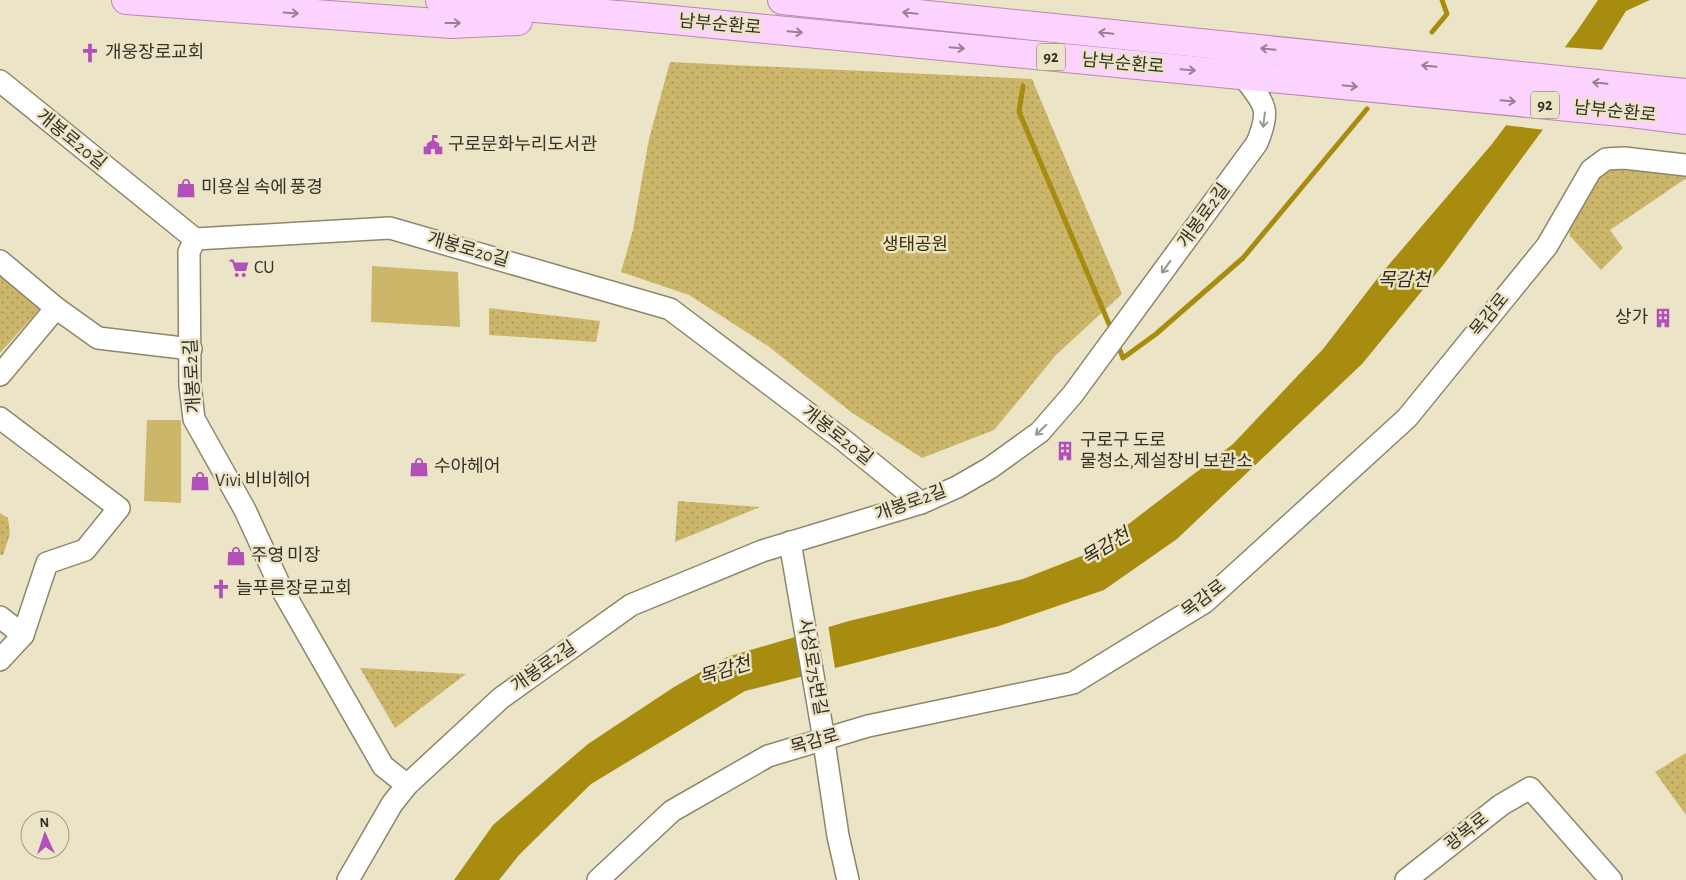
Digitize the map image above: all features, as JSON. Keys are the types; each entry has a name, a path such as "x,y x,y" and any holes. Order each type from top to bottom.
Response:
{"main road":[{"path":"126,0 451,24 642,17"},
{"name":"남부순환로","path":"440,0 642,17 1631,112 1686,120"},
{"name":"남부순환로","path":"782,0 1686,93"}],"street":[{"name":"개봉로2길","path":"348,880 392,804 407,785 501,698 631,605 762,550 921,503 957,487 990,468 1040,432 1074,394 1257,143 1263,126 1265,108 1242,75"},
{"name":"개봉로20길","path":"0,81 194,239 390,228 670,309 842,439 921,503"},
{"name":"목감로","path":"598,880 672,812 768,756 822,730 868,726 1073,683 1205,602 1407,418 1547,246 1592,170 1606,160 1624,158 1686,165"},
{"name":"개봉로2길","path":"194,239 189,252 190,385 194,419 245,510 280,586 383,766 407,785"},
{"path":"0,261 56,308 98,338 191,349"},
{"path":"0,376 56,308"},
{"path":"0,418 119,508 85,550 47,563 23,635 0,660"},
{"name":"사성로75번길","path":"790,542 838,836 848,880"},
{"path":"0,617 23,635"},
{"name":"광복로","path":"1406,880 1501,805 1530,788 1611,880"}],"green space":[{"name":"생태공원","path":"670,62 1032,79 1122,294 1056,355 994,430 922,458 851,412 768,346 689,295 621,272 633,230 649,139"},
{"path":"1625,168 1686,174 1686,180 1610,230 1623,248 1601,270 1570,236 1568,221 1597,179 1607,170"},
{"path":"0,261 47,301 0,353"},
{"path":"372,266 458,272 460,327 371,322"},
{"path":"489,308 600,321 596,342 489,335"},
{"path":"147,420 181,420 181,503 144,501"},
{"path":"678,501 760,507 675,542"},
{"path":"0,513 8,518 10,534 3,555 0,555"},
{"path":"360,668 466,674 395,728"},
{"path":"1686,753 1686,815 1655,772"}],"water":[{"name":"목감천","path":"1598,0 1650,0 1626,11 1603,48 1444,264 1362,364 1177,539 1104,590 999,626 745,691 591,784 519,855 499,880 454,880 493,825 588,744 674,687 727,657 849,621 1023,579 1092,552 1233,444 1323,349 1380,275 1492,144"}],"pier":[{"path":"1562,47 1604,50 1546,130 1504,125"},
{"path":"828,624 835,669 804,678 797,634"}],"waterway":[{"path":"1432,32 1447,14 1442,0"},
{"path":"1023,86 1019,112 1112,331"},
{"path":"1117,343 1123,358 1156,334 1243,258 1367,109"}],"place":[{"name":"개웅장로교회","path":"90,53"},
{"name":"구로문화누리도서관","path":"433,145"},
{"name":"미용실 속에 풍경","path":"186,188"},
{"name":"CU","path":"239,268"},
{"name":"상가","path":"1663,318"},
{"name":"구로구 도로 물청소,제설장비 보관소","path":"1065,451"},
{"name":"수아헤어","path":"419,467"},
{"name":"Vivi 비비헤어","path":"200,481"},
{"name":"주영 미장","path":"236,556"},
{"name":"늘푸른장로교회","path":"221,589"}]}
